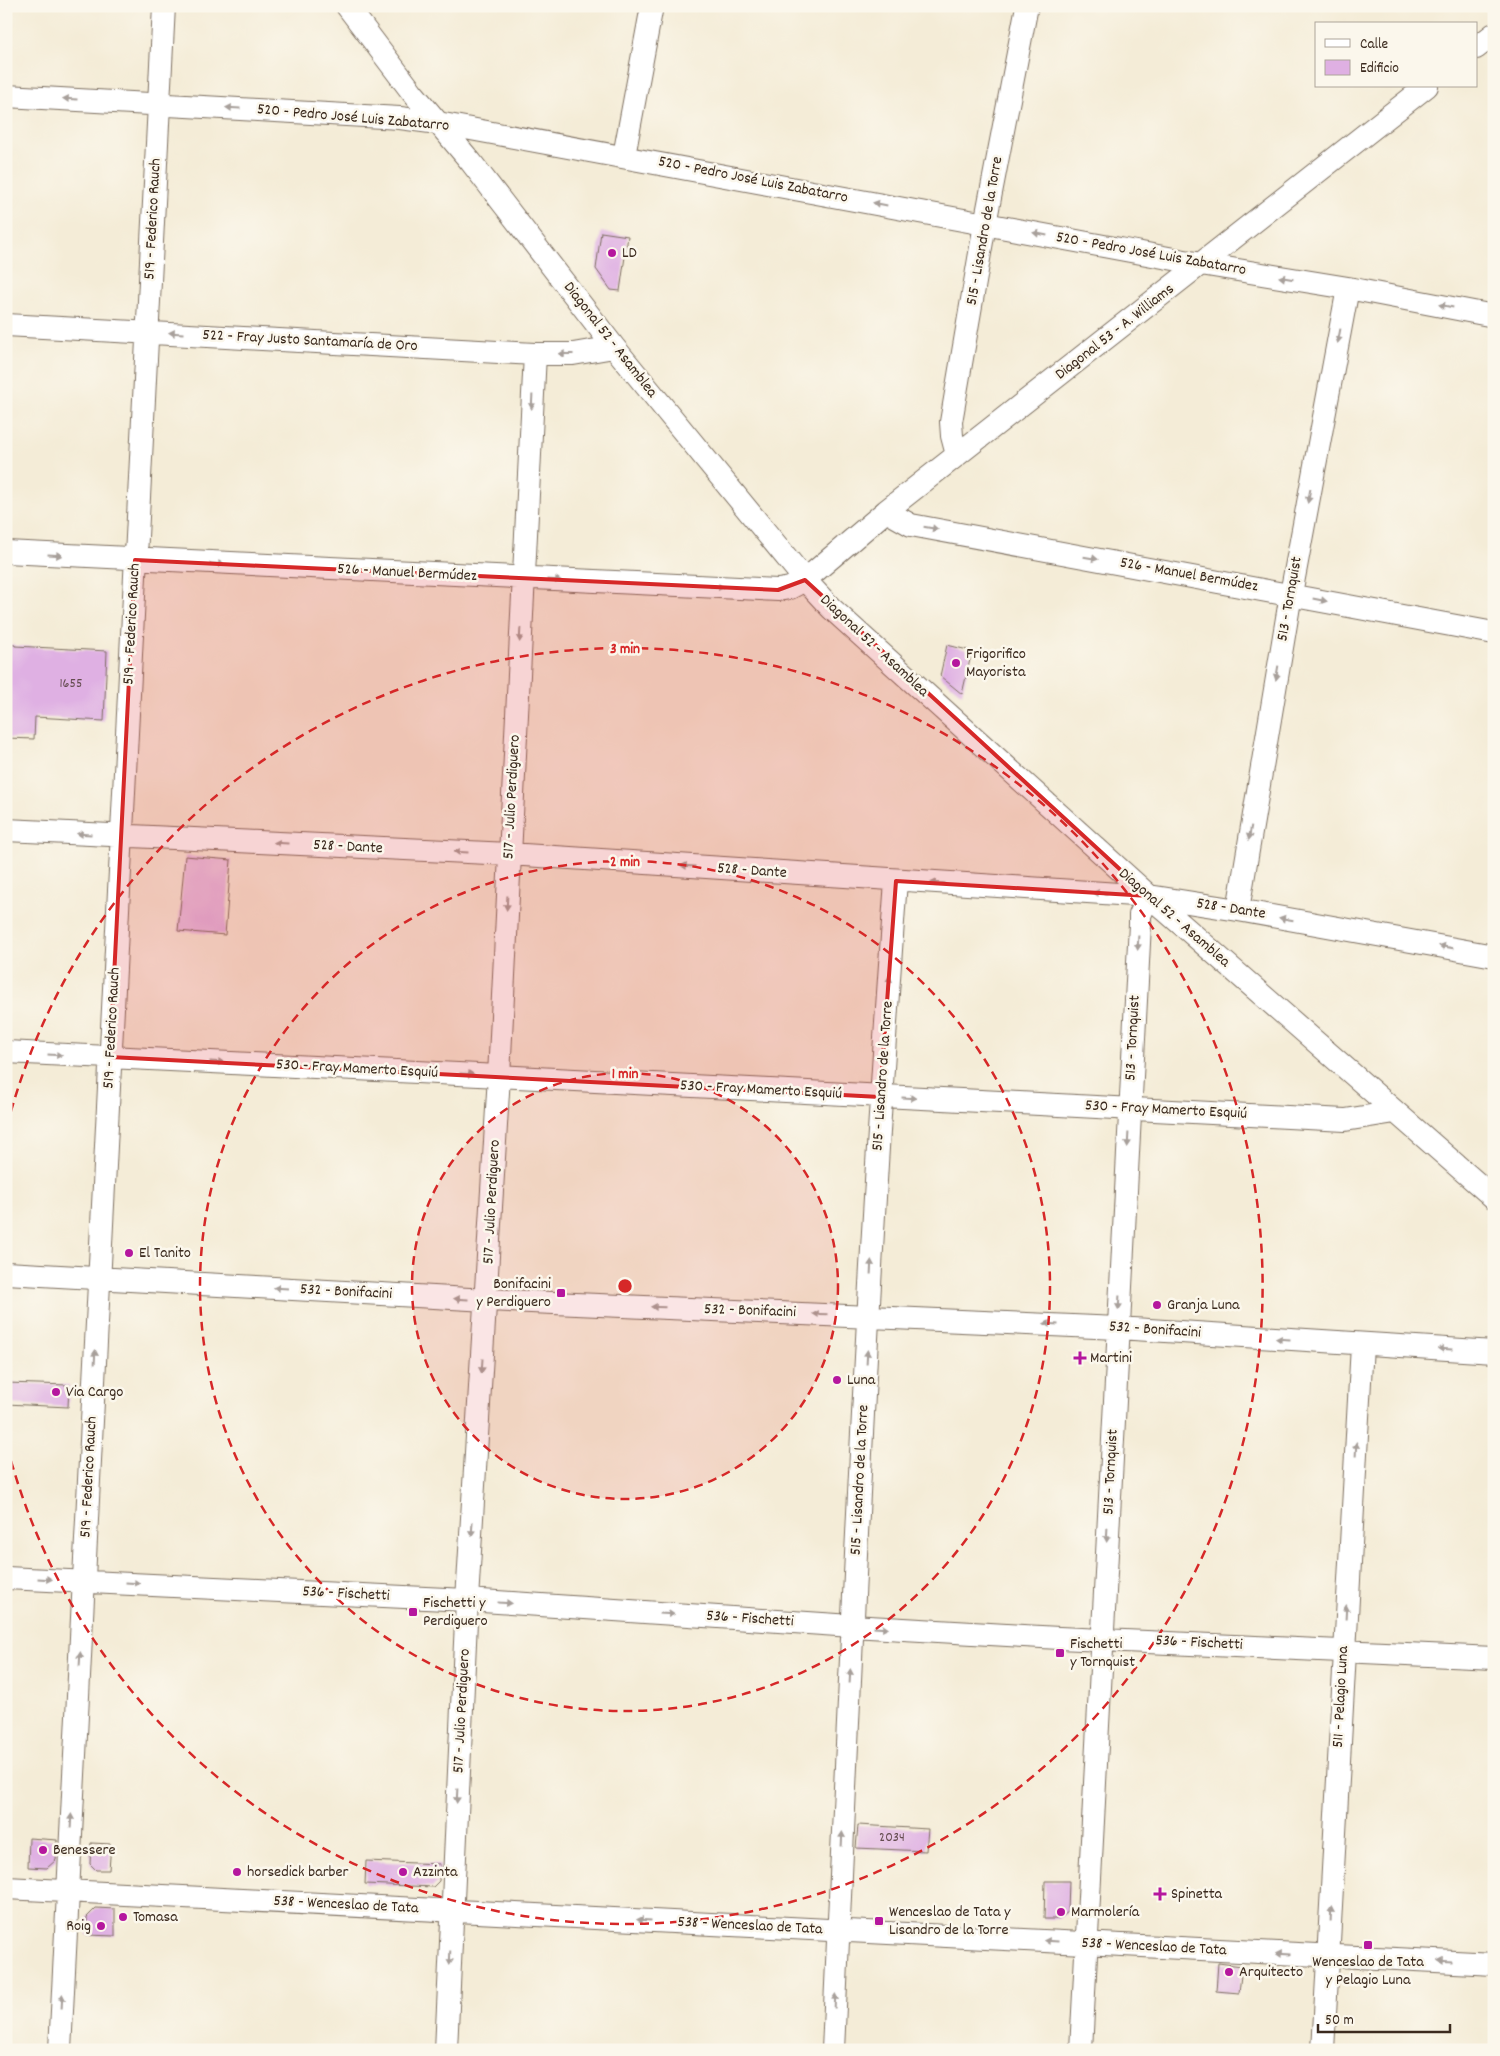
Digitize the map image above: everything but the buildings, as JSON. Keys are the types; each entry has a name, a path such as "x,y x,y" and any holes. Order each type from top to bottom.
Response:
{"street":[{"name":"519 - Federico Rauch","path":"60,2050 164,6"},
{"name":"Diagonal 52 - Asamblea","path":"347,6 412,92 471,162 614,347 805,580 831,608 1148,896 1494,1198"},
{"path":"624,156 652,6"},
{"name":"515 - Lisandro de la Torre","path":"957,455 952,436 952,422 985,224 1027,6"},
{"path":"1478,46 1494,34"},
{"name":"Diagonal 53 - A. Williams","path":"805,580 957,455 1425,88"},
{"name":"520 - Pedro José Luis Zabatarro","path":"6,96 400,118 438,123 1201,264 1348,288 1494,316"},
{"name":"513 - Tornquist","path":"1238,910 1290,594 1348,288"},
{"name":"522 - Fray Justo Santamaría de Oro","path":"6,325 147,331 535,354 573,354 614,347"},
{"name":"517 - Julio Perdiguero","path":"446,2050 468,1600 499,1076 535,354"},
{"name":"526 - Manuel Bermúdez","path":"886,512 911,525 1494,633"},
{"name":"526 - Manuel Bermúdez","path":"6,552 136,560 778,590 790,588 805,580"},
{"name":"528 - Dante","path":"6,830 509,854 1148,896 1238,910 1494,956"},
{"name":"515 - Lisandro de la Torre","path":"833,2050 852,1626 880,1097 896,880"},
{"name":"513 - Tornquist","path":"1081,2050 1140,915 1148,896"},
{"name":"530 - Fray Mamerto Esquiú","path":"6,1052 1345,1120 1395,1112"},
{"name":"532 - Bonifacini","path":"6,1273 486,1300 1118,1328 1494,1352"},
{"name":"511 - Pelagio Luna","path":"1323,2050 1362,1344"},
{"name":"536 - Fischetti","path":"6,1578 468,1600 852,1626 1494,1658"},
{"name":"538 - Wenceslao de Tata","path":"6,1888 1494,1964"}],"highlighted area":[{"path":"135,560 778,590 805,580 1149,896 896,881 880,1097 110,1057"}],"place":[{"name":"LD","path":"612,253"},
{"name":"Frigorifico Mayorista","path":"956,663"},
{"name":"El Tanito","path":"129,1253"},
{"name":"Bonifacini y Perdiguero","path":"561,1293"},
{"name":"Granja Luna","path":"1157,1305"},
{"name":"Martini","path":"1080,1358"},
{"name":"Luna","path":"837,1380"},
{"name":"Via Cargo","path":"56,1392"},
{"name":"Fischetti y Perdiguero","path":"413,1612"},
{"name":"Fischetti y Tornquist","path":"1060,1653"},
{"name":"Benessere","path":"43,1850"},
{"name":"horsedick barber","path":"237,1872"},
{"name":"Azzinta","path":"403,1872"},
{"name":"Spinetta","path":"1160,1894"},
{"name":"Marmolería","path":"1061,1912"},
{"name":"Tomasa","path":"123,1917"},
{"name":"Wenceslao de Tata y Lisandro de la Torre","path":"879,1921"},
{"name":"Roig","path":"101,1926"},
{"name":"Wenceslao de Tata y Pelagio Luna","path":"1368,1945"},
{"name":"Arquitecto","path":"1229,1972"}]}
